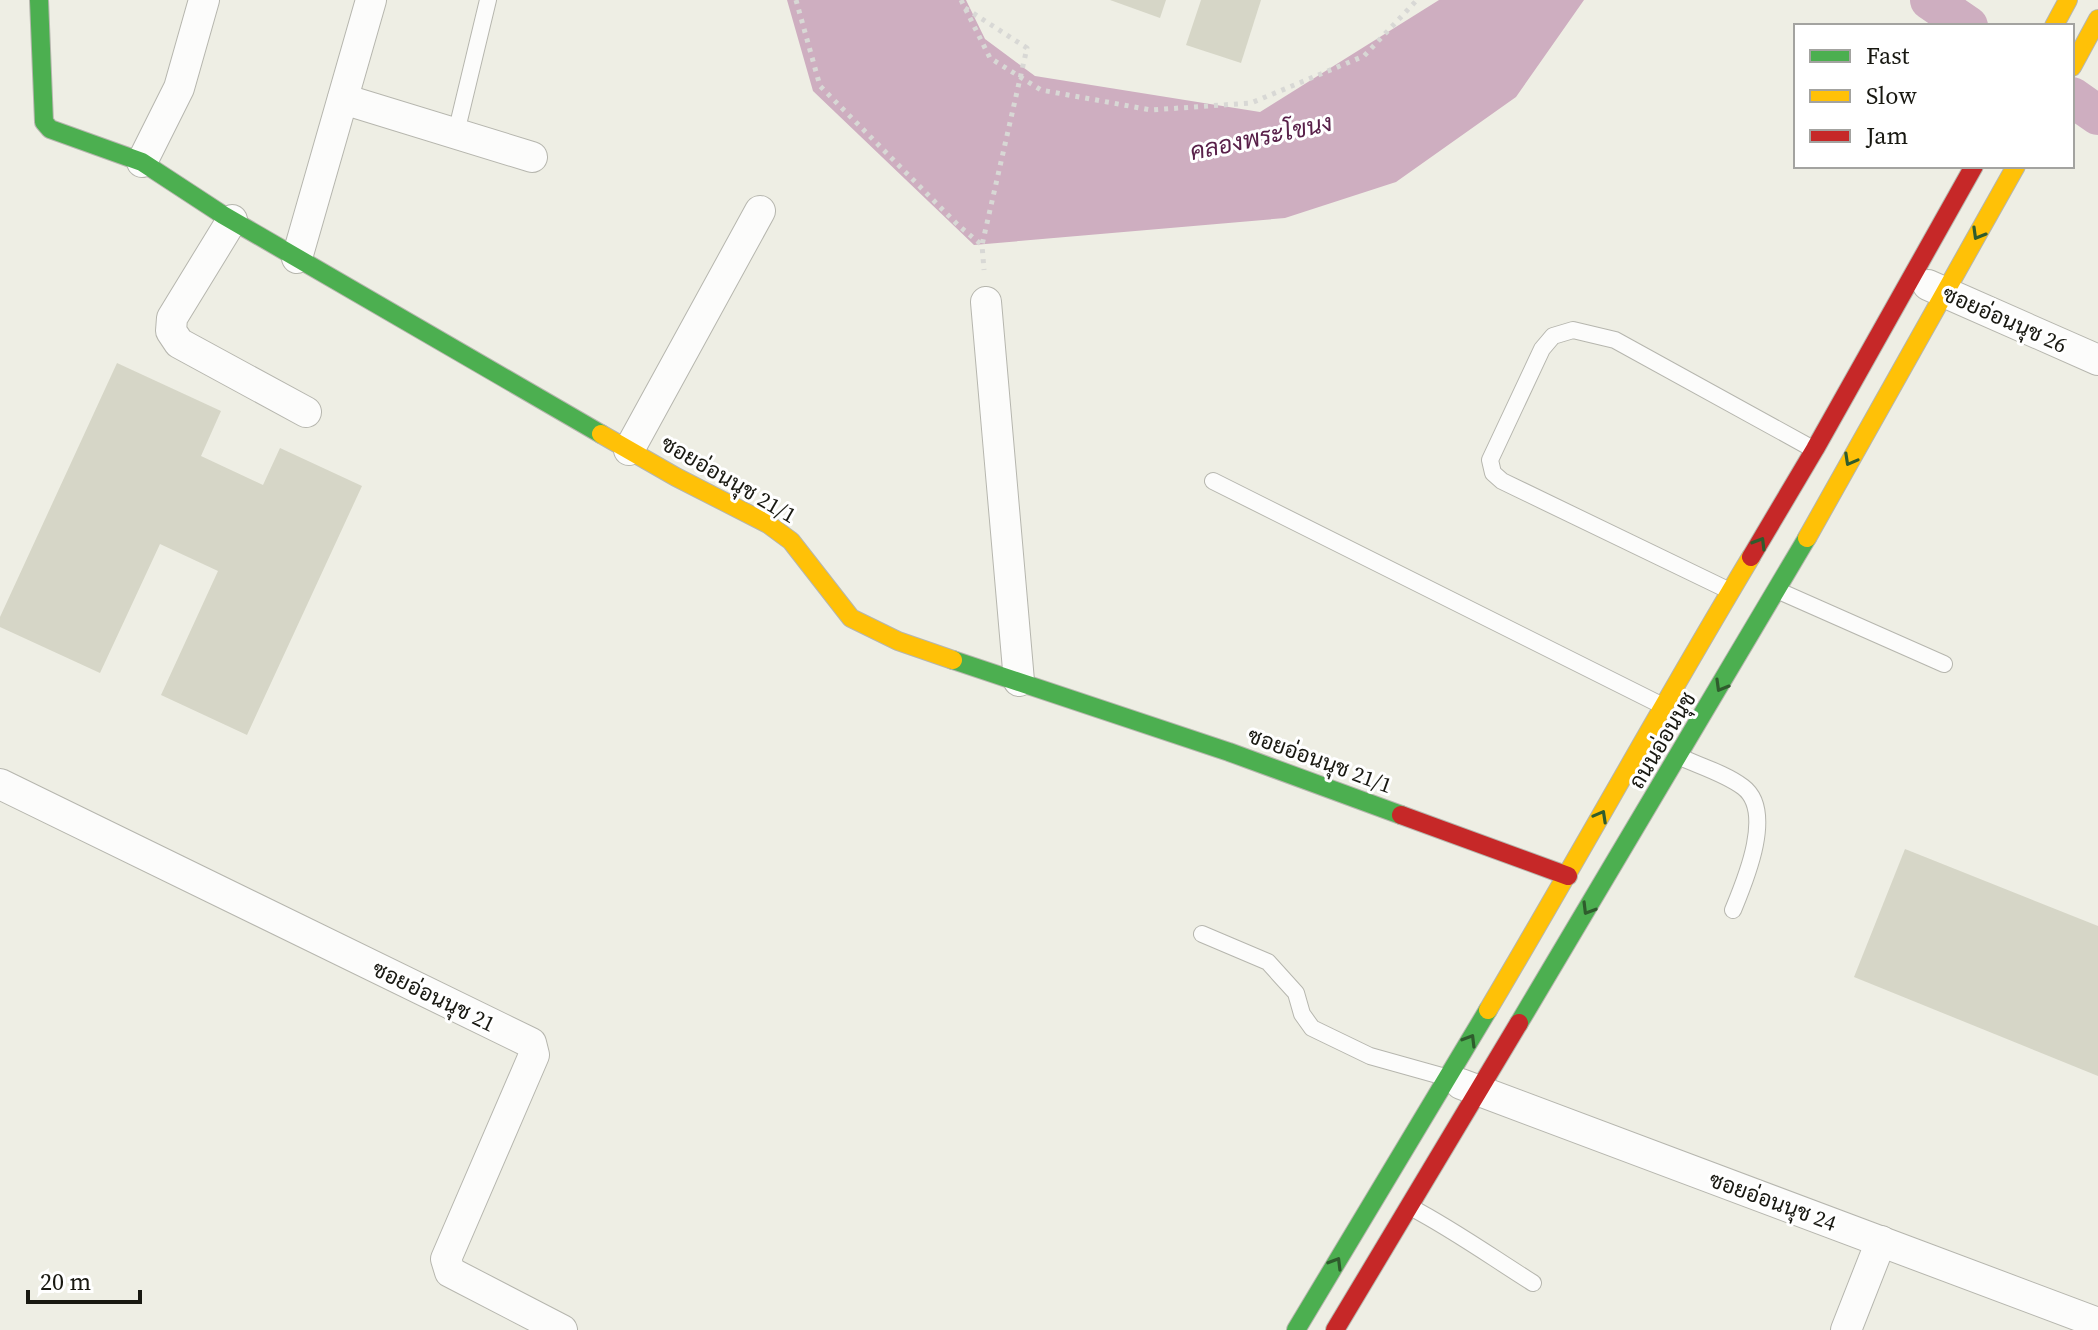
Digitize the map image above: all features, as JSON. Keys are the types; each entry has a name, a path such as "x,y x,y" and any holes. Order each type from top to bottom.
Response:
{"main road":[{"name":"ซอยอ่อนนุช 21/1","path":"39,0 45,125 50,129 142,162 232,220 629,450 768,524 791,541 851,618 898,641 1229,752 1568,876"},
{"path":"2057,22 2068,0"},
{"path":"2074,63 2094,26"},
{"name":"ถนนอ่อนนุช","path":"1335,1330 1478,1091 1661,749 1662,706 1815,449 1973,168"},
{"name":"ถนนอ่อนนุช","path":"1296,1330 1568,876 1778,590 2015,168"}],"street":[{"path":"142,162 179,88 204,0"},
{"path":"297,258 371,0"},
{"path":"343,99 532,157"},
{"path":"629,450 760,211"},
{"path":"232,220 172,318 171,331 179,343 306,412"},
{"name":"ซอยอ่อนนุช 26","path":"1912,277 2098,360"},
{"path":"986,302 1019,681"},
{"name":"ซอยอ่อนนุช 21","path":"0,784 531,1043 534,1055 446,1259 450,1272 562,1330"},
{"name":"ซอยอ่อนนุช 24","path":"1448,1078 2095,1325"},
{"path":"1846,1330 1881,1241"}],"lane":[{"path":"456,133 488,0"},
{"path":"1731,592 1502,481 1493,473 1490,460 1542,349 1553,336 1573,330 1615,340 1815,449"},
{"path":"1213,481 1662,706"},
{"path":"1778,590 1944,664"},
{"path":"1661,749 1743,786 1759,810 1749,870 1733,910"},
{"path":"1202,934 1268,962 1296,993 1302,1014 1312,1028 1370,1056 1448,1078"},
{"path":"1379,1191 1447,1227 1533,1283"}],"path":[{"path":"796,0 820,86 959,226 982,245 1027,48 964,7"},
{"path":"961,0 990,58 1041,90 1151,110 1251,103 1364,56 1417,0"}],"water":[{"name":"คลองพระโขนง","path":"787,0 966,0 985,39 1035,76 1260,112 1439,0 1584,0 1516,97 1396,182 1285,218 974,245 813,91"}],"building":[{"path":"1110,0 1166,0 1160,18"},
{"path":"1201,0 1261,0 1241,63 1186,45"},
{"path":"117,363 221,411 201,456 263,485 280,448 362,486 247,735 161,695 218,571 160,544 100,673 0,627 0,617"},
{"path":"1905,849 2098,926 2098,1076 1854,977"}],"waterway":[{"path":"1930,0 1965,24"},
{"path":"2074,98 2098,115"}],"traffic: fast":[{"path":"39,0 44,122 50,129 142,162 223,215 601,434"},
{"path":"1519,1023 1807,538"},
{"path":"953,660 1229,752 1401,815"},
{"path":"1296,1330 1488,1010"}],"traffic: slow":[{"path":"2055,24 2068,0"},
{"path":"2074,63 2098,19"},
{"path":"1807,538 2015,168"},
{"path":"601,434 768,524 791,541 851,618 898,641 953,660"},
{"path":"1488,1010 1751,557"}],"traffic: jam":[{"path":"1751,557 1973,168"},
{"path":"1401,815 1568,876"},
{"path":"1335,1330 1519,1023"}]}
